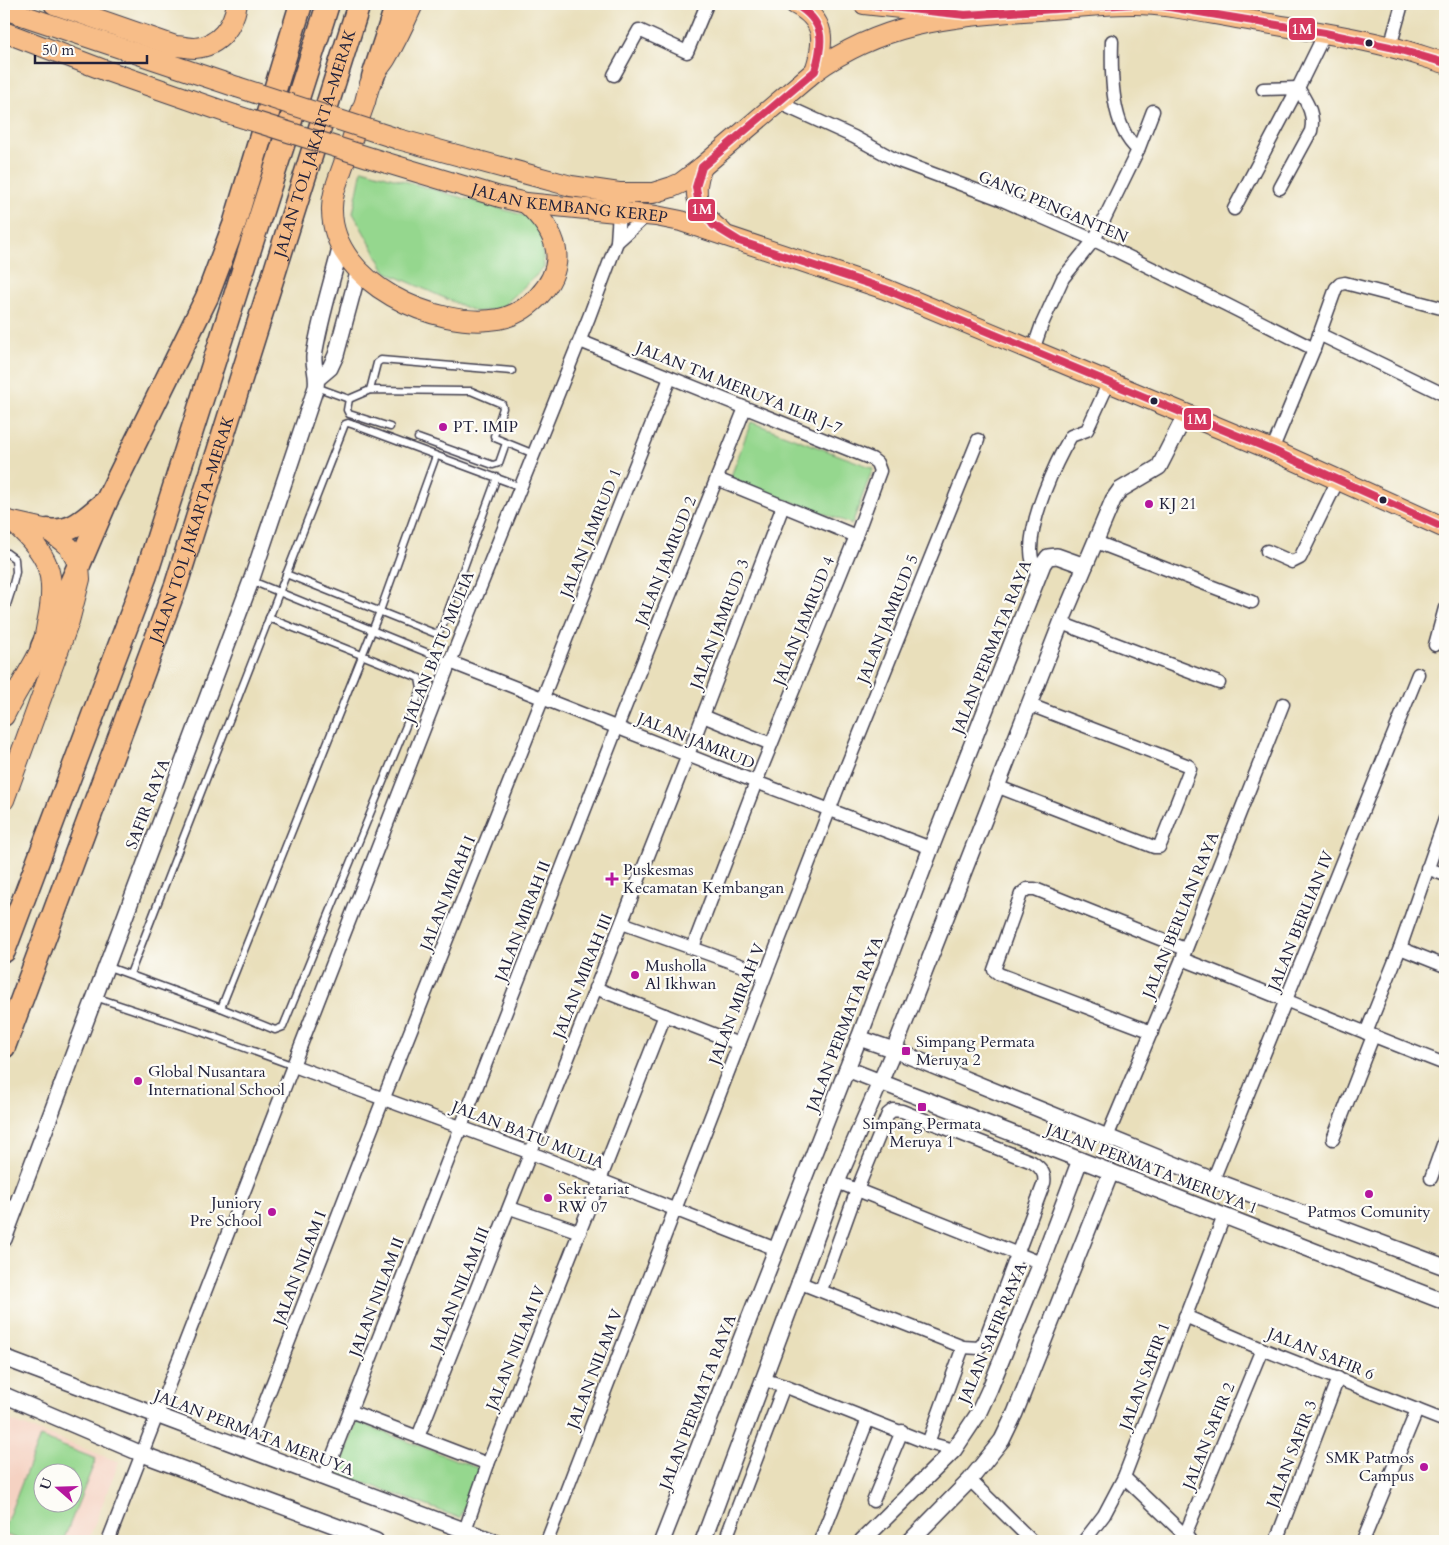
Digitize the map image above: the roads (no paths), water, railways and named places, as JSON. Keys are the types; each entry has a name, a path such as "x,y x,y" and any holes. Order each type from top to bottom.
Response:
{"highway":[{"path":"42,647 106,502 207,297 234,225 301,4"},
{"name":"JALAN TOL JAKARTA–MERAK","path":"4,951 146,575 328,4"},
{"name":"JALAN TOL JAKARTA–MERAK","path":"4,1047 176,584 359,4"},
{"path":"373,77 397,4"},
{"path":"48,530 66,531 106,502"}],"main road":[{"path":"54,4 175,46 195,48 212,43 227,32 235,16 237,4"},
{"path":"413,4 386,59 373,77 332,201 333,225 341,245 359,270 373,283 409,306 430,313 479,320 501,319 528,306 541,294 551,279 556,265 556,250 550,230 538,214 526,203"},
{"path":"795,4 809,14 820,32 822,48 815,71"},
{"path":"864,4 965,16"},
{"path":"4,9 398,139 571,186 611,192 643,194 664,190 681,182 702,167 815,71 846,51 885,34 932,21 965,16 1133,4 1162,6 1390,46 1445,63"},
{"name":"JALAN KEMBANG KEREP","path":"4,32 104,70 234,115 500,197 526,203 647,215 681,221 739,242 885,289 1272,450 1445,528"},
{"path":"702,167 696,186 699,206 713,225 739,242"},
{"path":"4,800 69,621 79,585 79,565 69,547 48,530 9,522"},
{"path":"4,715 42,647 52,598 51,579 46,562 34,541 9,522"}],"street":[{"path":"614,75 639,30 687,52 707,4"},
{"path":"1390,46 1402,4"},
{"path":"1234,208 1325,34"},
{"path":"1112,41 1111,69 1120,126 1129,143 1138,150"},
{"path":"1263,89 1298,88"},
{"path":"1280,188 1314,122 1312,112 1298,88"},
{"name":"GANG PENGANTEN","path":"777,102 854,137 896,160 1000,199 1094,240 1314,349"},
{"path":"1034,350 1042,324 1063,278 1094,240 1138,150 1153,111"},
{"name":"JALAN BATU MULIA","path":"108,1541 450,662 580,341 617,242 619,212"},
{"name":"JALAN BATU MULIA","path":"617,242 647,215"},
{"name":"SAFIR RAYA","path":"317,383 314,359 320,324 341,245"},
{"name":"SAFIR RAYA","path":"4,1239 251,580 317,383 330,368 336,354 359,270"},
{"path":"1272,450 1314,349 1336,288 1340,284 1345,283 1445,309"},
{"path":"1319,334 1445,395"},
{"name":"JALAN TM MERUYA ILIR J-7","path":"580,341 872,459 877,463 880,471"},
{"name":"JALAN JAMRUD 1","path":"543,699 670,378"},
{"path":"1038,576 1032,559 1032,533 1043,495 1071,436 1084,432 1091,424 1109,382"},
{"name":"JALAN JAMRUD 2","path":"617,727 745,408"},
{"path":"702,1541 837,1182 894,1050 996,786 1084,566 1117,492 1159,467 1186,414"},
{"name":"JALAN JAMRUD 5","path":"829,810 978,440"},
{"name":"JALAN JAMRUD 4","path":"693,947 756,782 856,536 880,471"},
{"path":"717,479 856,536"},
{"path":"1267,552 1292,562 1300,558 1338,480"},
{"name":"JALAN JAMRUD 3","path":"688,755 783,506"},
{"path":"1096,542 1252,602"},
{"name":"JALAN PERMATA RAYA","path":"662,1541 1043,564 1048,557 1057,556 1084,566"},
{"path":"1435,645 1445,608"},
{"path":"1061,623 1219,683"},
{"name":"JALAN JAMRUD","path":"450,662 756,782 931,848"},
{"name":"JALAN BERLIAN IV","path":"1213,1180 1418,674"},
{"name":"JALAN MIRAH I","path":"384,1099 543,699"},
{"name":"JALAN BERLIAN RAYA","path":"1107,1136 1184,954 1283,704"},
{"path":"996,786 1158,847 1190,769 1187,764 1030,705"},
{"path":"703,716 771,744"},
{"name":"JALAN MIRAH II","path":"460,1127 617,727"},
{"name":"JALAN MIRAH III","path":"531,1153 688,755"},
{"name":"JALAN MIRAH V","path":"674,1209 829,810"},
{"path":"1333,1139 1445,819"},
{"path":"1428,868 1445,875"},
{"path":"1152,1032 999,974 994,970 995,962 1021,894 1027,889 1035,889 1287,1000 1445,1064"},
{"path":"622,923 766,974"},
{"path":"1400,948 1445,966"},
{"path":"595,988 739,1044"},
{"name":"JALAN NILAM IV","path":"465,1530 488,1464 665,1015"},
{"name":"JALAN PERMATA MERUYA 1","path":"859,1038 894,1050 1213,1180 1445,1267"},
{"name":"JALAN BATU MULIA","path":"294,1066 531,1153 776,1249"},
{"name":"JALAN PERMATA MERUYA 1","path":"847,1069 1445,1302"},
{"name":"JALAN NILAM I","path":"247,1448 384,1099"},
{"path":"798,1282 963,1347 979,1348 984,1342 1044,1183 1044,1174 1032,1162 911,1114 893,1110 888,1114 857,1190 821,1290"},
{"name":"JALAN NILAM II","path":"324,1478 460,1127"},
{"path":"1431,1178 1445,1139"},
{"name":"JALAN NILAM III","path":"418,1437 531,1153"},
{"name":"JALAN SAFIR RAYA","path":"862,1541 954,1450 978,1414 1041,1263 1080,1160"},
{"path":"910,1541 970,1480 1002,1440 1015,1413 1111,1172"},
{"path":"837,1182 1041,1263"},
{"path":"510,1208 580,1232"},
{"name":"JALAN NILAM V","path":"547,1541 674,1209"},
{"name":"JALAN SAFIR 1","path":"1084,1541 1104,1515 1124,1477 1224,1216"},
{"name":"JALAN SAFIR 6","path":"1185,1316 1262,1349 1445,1421"},
{"path":"928,1443 963,1347"},
{"name":"JALAN SAFIR 2","path":"1188,1538 1262,1349"},
{"name":"JALAN PERMATA MERUYA","path":"4,1356 12,1361 493,1541"},
{"name":"JALAN SAFIR 3","path":"1276,1541 1338,1378"},
{"path":"762,1379 902,1431 928,1443 954,1450"},
{"path":"728,1541 728,1533 784,1386"},
{"path":"4,1395 142,1454 376,1541"},
{"path":"1363,1541 1416,1410"},
{"path":"350,1411 488,1464"},
{"path":"820,1541 868,1419"},
{"path":"873,1501 902,1431"},
{"path":"1124,1477 1188,1538"},
{"path":"970,1480 1032,1541"}],"lane":[{"path":"370,390 377,363 381,360 512,371"},
{"path":"317,383 348,399 370,390 409,389 468,391 499,401 503,408 495,438 534,454"},
{"path":"348,399 348,412 390,427"},
{"path":"130,974 345,424 354,425 521,487"},
{"path":"418,438 493,465 500,463 506,443"},
{"path":"221,1008 380,611 436,456"},
{"path":"286,574 434,634 439,632 497,477"},
{"path":"4,551 15,559 16,572 4,614"},
{"path":"251,580 450,662"},
{"path":"4,589 11,592"},
{"path":"106,966 275,1030 283,1028 421,688 419,678 269,618"},
{"name":"JALAN BATU MULIA","path":"95,997 204,1033 294,1066"}],"place":[{"name":"PT. IMIP","path":"443,427"},
{"name":"KJ 21","path":"1149,504"},
{"name":"Puskesmas Kecamatan Kembangan","path":"612,879"},
{"name":"Musholla Al Ikhwan","path":"635,975"},
{"name":"Simpang Permata Meruya 2","path":"906,1051"},
{"name":"Global Nusantara International School","path":"138,1081"},
{"name":"Simpang Permata Meruya 1","path":"922,1107"},
{"name":"Patmos Comunity","path":"1369,1194"},
{"name":"Sekretariat RW 07","path":"548,1198"},
{"name":"Juniory Pre School","path":"272,1212"},
{"name":"SMK Patmos Campus","path":"1424,1467"}]}
